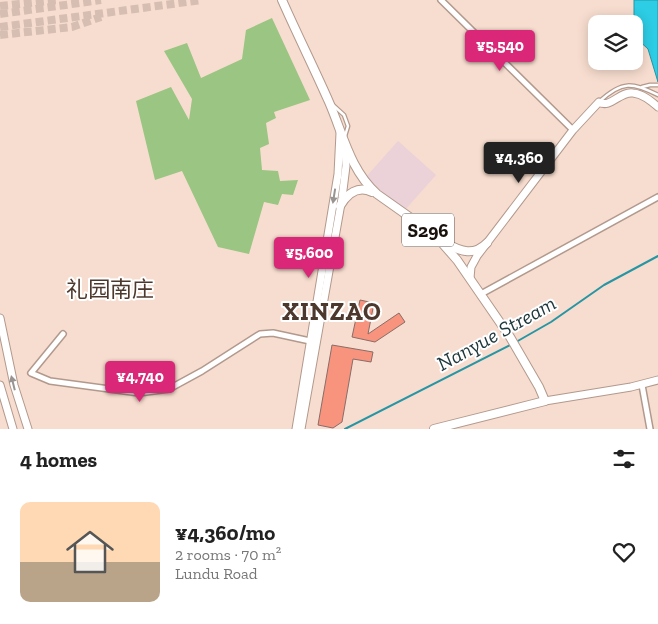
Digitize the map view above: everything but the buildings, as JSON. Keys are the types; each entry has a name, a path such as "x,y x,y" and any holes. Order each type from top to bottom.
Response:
{"main road":[{"name":"S296","path":"282,0 328,100 354,166 376,194 439,239 470,278 510,337 545,401"},
{"path":"470,278 472,264 573,130 599,102 606,104 625,94 633,93 647,98 658,107"},
{"path":"296,429 339,165 340,130"},
{"path":"301,429 340,206 346,157 344,140"},
{"path":"340,206 348,195 358,190 368,190 376,194"},
{"path":"439,239 466,252 478,250 488,243"},
{"path":"0,318 14,385 28,429"},
{"path":"434,429 545,401 642,385 658,380"},
{"path":"0,385 13,429"}],"street":[{"path":"441,0 573,130"},
{"path":"481,294 658,196"},
{"path":"62,334 31,373 50,381 139,393 169,390 260,334 273,333 310,341"},
{"path":"642,385 650,429"}],"lane":[{"path":"599,102 611,91 627,84 658,95"},
{"path":"642,88 650,84 658,85"},
{"path":"328,100 344,115 348,126 344,140"}],"shaded area":[{"path":"398,141 436,175 404,211 366,177"}],"green space":[{"path":"272,18 310,100 274,112 276,118 266,123 269,144 260,148 262,170 278,171 280,181 298,180 293,195 282,194 278,205 264,202 249,254 218,247 182,171 155,180 136,101 171,87 189,120 192,99 164,51 187,43 201,78 242,59 246,30"}],"water":[{"path":"634,0 658,0 658,82 648,49 643,44 643,15 634,15"}],"waterway":[{"name":"Nanyue Stream","path":"516,342 551,322 604,285 658,256"},
{"name":"Nanyue Stream","path":"345,429 512,344"}],"tunnel":[{"path":"0,6 58,0"},
{"path":"0,14 101,0"},
{"path":"0,27 202,0"},
{"path":"0,35 72,27 101,17"}],"district":[{"name":"礼园南庄","path":"110,289"},
{"name":"XINZAO","path":"332,311"}]}
